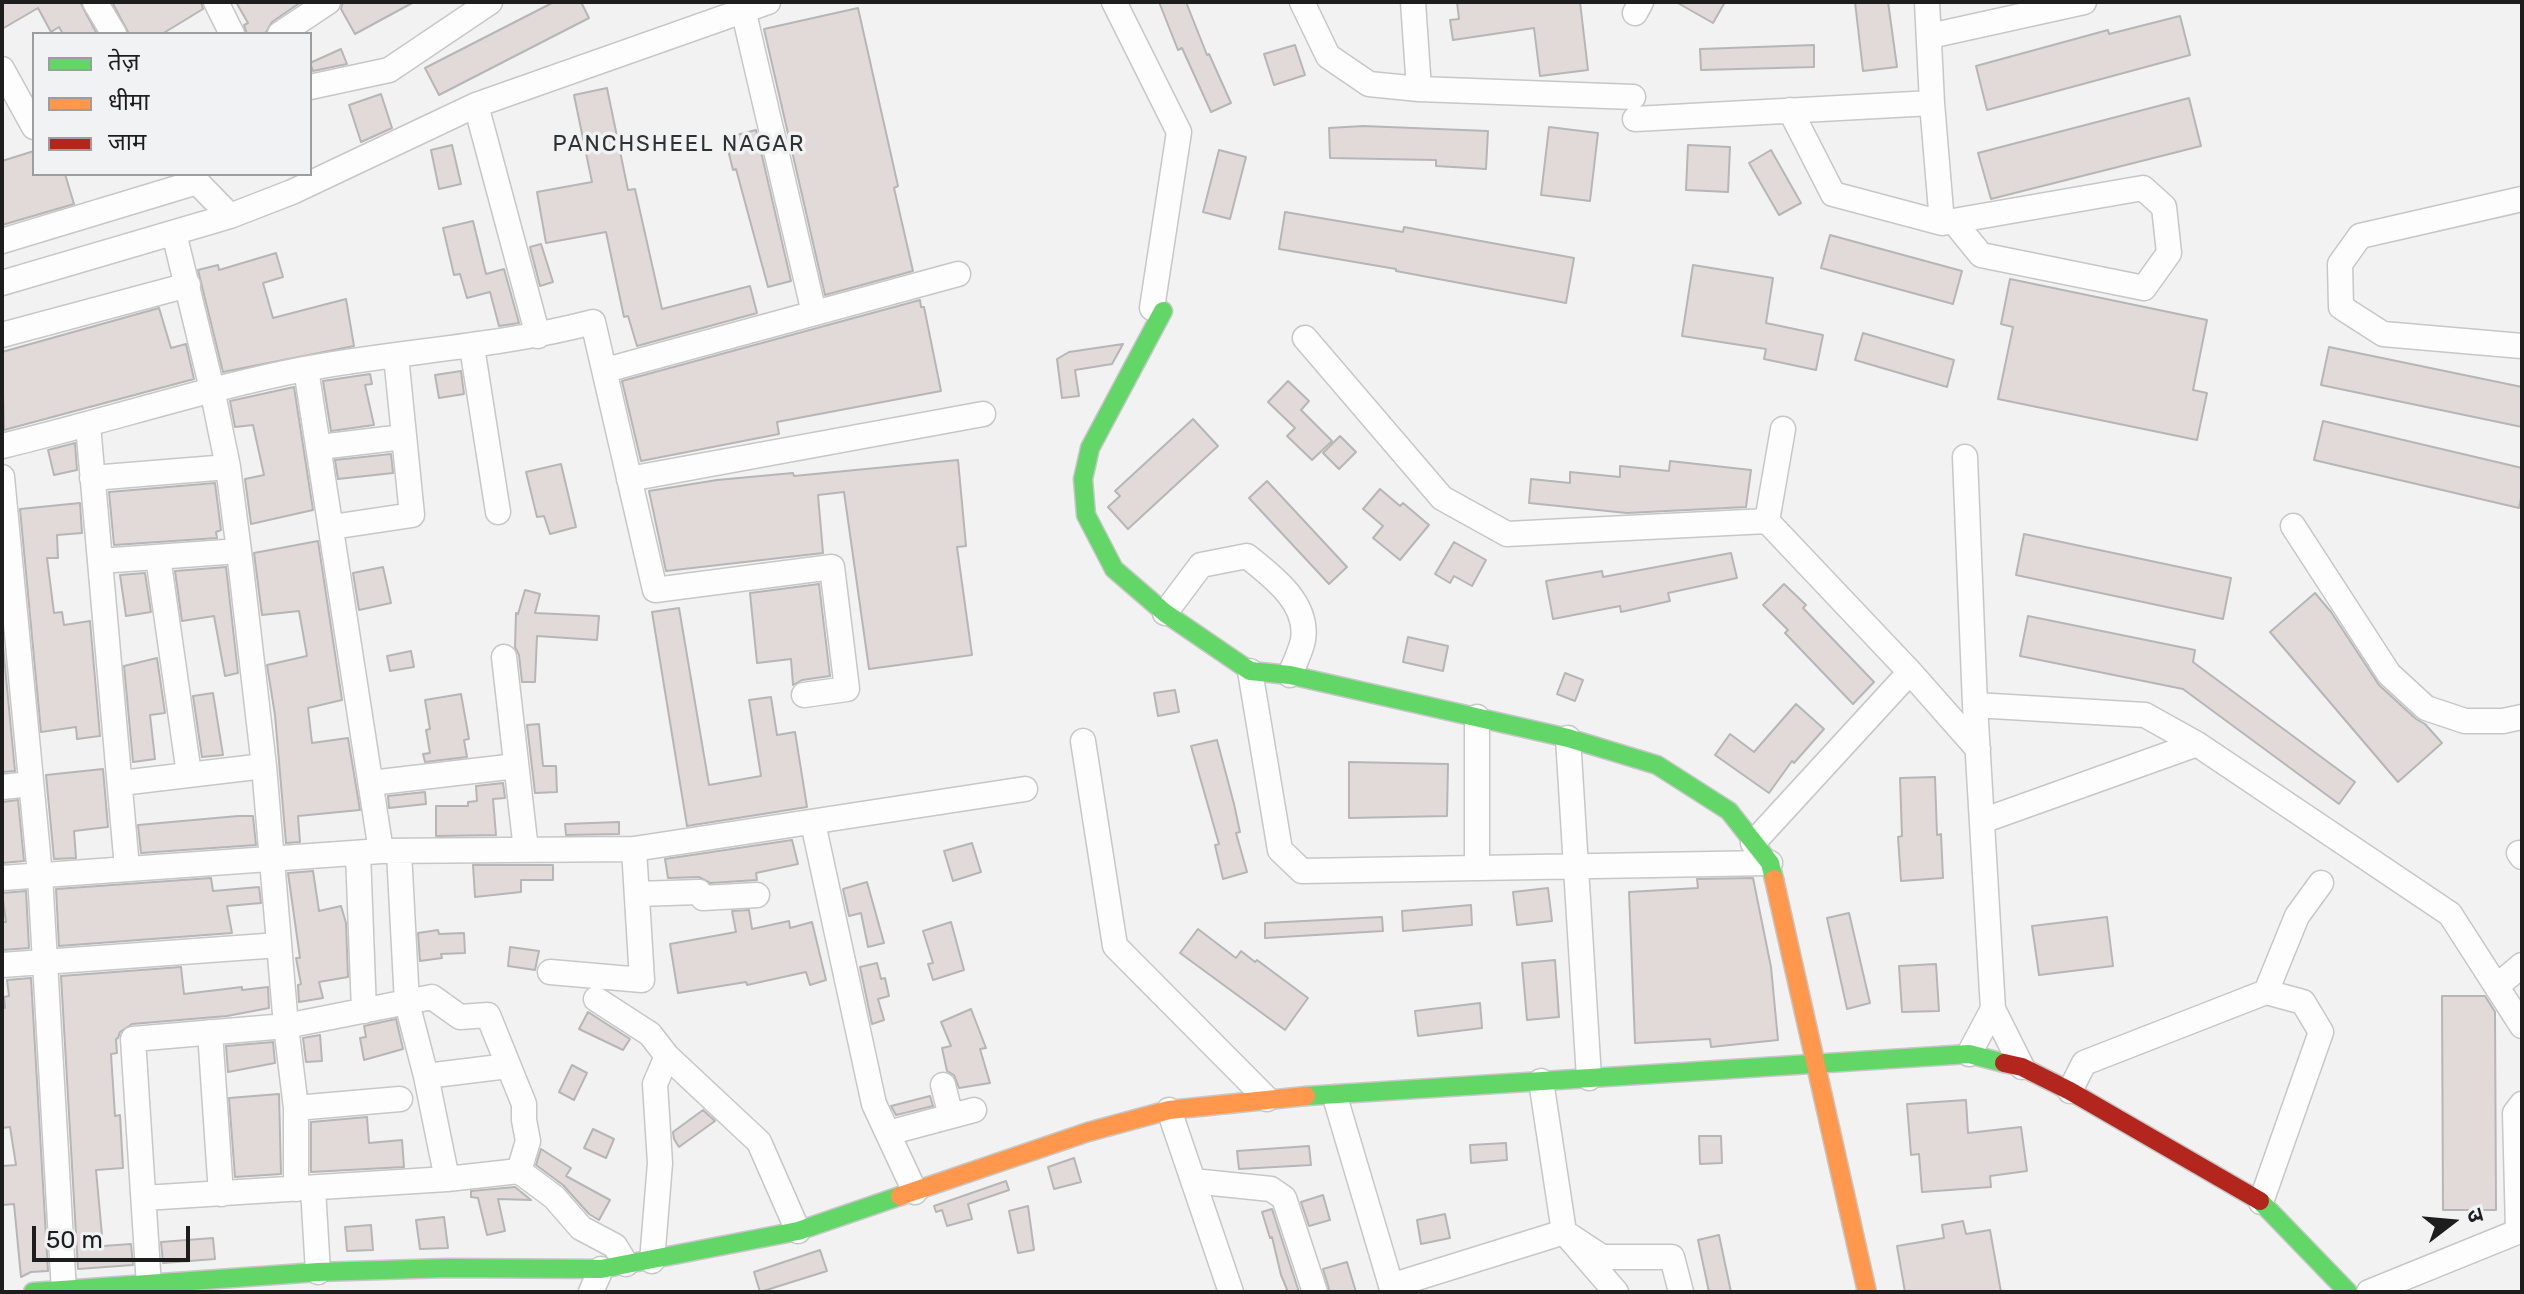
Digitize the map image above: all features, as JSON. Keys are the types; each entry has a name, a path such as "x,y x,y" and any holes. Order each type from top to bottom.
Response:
{"street":[{"path":"95,2 113,32"},
{"path":"216,2 231,32"},
{"path":"283,32 328,2"},
{"path":"312,87 389,70 490,2"},
{"path":"312,173 476,105 768,2"},
{"path":"1116,2 1179,132 1158,309 1090,448 1083,479 1086,515 1114,569 1165,613 1250,671 1290,675 1568,738 1657,765 1729,811 1770,863 1867,1292"},
{"path":"1302,2 1328,56 1369,84 1634,108 1790,110 1932,103"},
{"path":"1413,2 1419,89"},
{"path":"1790,110 1833,194 1948,222 2143,188 2164,207 2169,253 2144,288 1981,255 1948,222 1932,103 1927,2"},
{"path":"1930,36 2084,2"},
{"path":"743,9 814,313"},
{"path":"2,69 32,123"},
{"path":"476,105 538,336"},
{"path":"2,241 197,182 230,216"},
{"path":"2,283 230,216 289,183"},
{"path":"2522,199 2360,236 2340,264 2341,307 2383,334 2522,346"},
{"path":"174,233 228,467 264,766 286,1026 304,1189 318,1272"},
{"path":"606,370 958,274"},
{"path":"2,335 188,285"},
{"path":"2,446 212,389 306,369 472,347 538,336 593,322 655,590 832,567 847,689 804,695"},
{"path":"1305,338 1442,498 1507,534 1767,521 1978,749"},
{"path":"472,347 498,512"},
{"path":"332,527 412,515 396,356"},
{"path":"306,369 371,783 379,852 407,1003 447,1179"},
{"path":"629,479 983,414"},
{"path":"88,425 127,868"},
{"path":"1767,521 1783,429"},
{"path":"320,447 403,437"},
{"path":"1965,457 1975,705 1993,1009 2022,1067"},
{"path":"92,478 228,467"},
{"path":"3,486 40,875 64,1291"},
{"path":"2293,526 2389,674 2426,708 2465,721 2503,721 2522,717"},
{"path":"100,561 239,551"},
{"path":"1165,613 1201,565 1247,556 1279,582 1301,612 1303,639 1290,675"},
{"path":"158,557 189,774"},
{"path":"504,657 526,850"},
{"path":"1250,671 1280,850 1302,871 1770,863"},
{"path":"1753,843 1910,672"},
{"path":"1975,705 2145,715 2197,744 2450,914 2522,1026"},
{"path":"1477,717 1477,868"},
{"path":"1568,738 1589,1078"},
{"path":"1083,741 1115,946 1267,1099"},
{"path":"1982,821 2197,744"},
{"path":"121,783 264,766"},
{"path":"371,783 516,766"},
{"path":"2,787 31,784"},
{"path":"2,878 379,852 634,849 1025,789"},
{"path":"813,823 874,1104 915,1192"},
{"path":"550,972 642,980 634,849"},
{"path":"364,1011 379,852"},
{"path":"2266,992 2297,916 2321,883"},
{"path":"637,894 699,892 703,898 757,895"},
{"path":"2,965 279,945"},
{"path":"2497,986 2522,965"},
{"path":"2070,1091 2084,1063 2266,992 2303,1002 2321,1032 2261,1202"},
{"path":"149,1286 133,1039 286,1026 432,997 460,1017 488,1015 524,1104 528,1141 519,1171"},
{"path":"596,999 650,1034 667,1056 759,1142 798,1231"},
{"path":"1969,1054 1993,1009"},
{"path":"210,1032 221,1194"},
{"path":"33,1292 318,1272 354,1282 596,1281 626,1264 798,1231 1088,1132 1169,1110 1267,1099 1969,1054 2022,1067 2070,1091 2261,1202 2343,1291"},
{"path":"652,1261 660,1163 655,1084 667,1056"},
{"path":"426,1076 508,1066"},
{"path":"1541,1081 1564,1232 1616,1292"},
{"path":"888,1133 962,1113 943,1085"},
{"path":"1335,1097 1392,1289 1564,1232"},
{"path":"296,1108 400,1099"},
{"path":"2369,1292 2520,1231 2515,1113 2522,1104"},
{"path":"1169,1110 1231,1292"},
{"path":"144,1198 447,1179 519,1171 554,1197 581,1228 615,1246 626,1264"},
{"path":"1193,1181 1271,1189 1280,1193 1315,1292"},
{"path":"1564,1232 1602,1257 1672,1257 1681,1292"}],"building":[{"path":"2,2 80,2 96,32 62,32 59,27 51,32 38,8 2,29"},
{"path":"112,2 201,2 203,9 165,32 128,32"},
{"path":"236,2 301,2 272,22 266,32 246,32 244,25 248,23"},
{"path":"343,2 414,2 355,34 341,9"},
{"path":"554,2 581,2 589,18 439,95 425,68"},
{"path":"1159,2 1186,2 1231,103 1211,112 1182,48 1178,50"},
{"path":"1457,2 1580,2 1588,70 1540,76 1534,28 1453,40 1450,20 1459,19"},
{"path":"1676,2 1725,2 1713,23"},
{"path":"1855,2 1888,2 1897,67 1863,71"},
{"path":"858,8 898,186 894,188 913,271 825,295 764,29"},
{"path":"2180,16 2190,55 1987,110 1976,66 2108,30 2109,34"},
{"path":"1295,45 1305,75 1274,85 1264,54"},
{"path":"1814,45 1814,67 1701,70 1700,49"},
{"path":"341,49 347,64 313,71 312,62"},
{"path":"607,88 628,190 635,189 662,309 750,286 757,313 637,346 628,316 624,317 606,232 546,243 537,192 592,182 574,95"},
{"path":"381,94 392,128 361,142 349,105"},
{"path":"2189,98 2201,146 1991,199 1978,153"},
{"path":"1363,126 1488,131 1486,169 1436,166 1436,160 1330,158 1329,128"},
{"path":"1549,127 1598,133 1590,201 1541,195"},
{"path":"756,130 791,281 768,287 725,138"},
{"path":"452,145 461,184 439,189 431,150"},
{"path":"1688,145 1730,147 1728,192 1686,190"},
{"path":"1219,150 1246,157 1230,219 1203,212"},
{"path":"1771,150 1801,203 1779,215 1749,163"},
{"path":"32,152 32,176 66,176 74,204 2,225 2,161"},
{"path":"1285,212 1403,232 1404,227 1574,258 1566,303 1279,249"},
{"path":"473,221 486,274 504,269 519,323 499,326 490,292 467,298 460,274 454,275 443,228"},
{"path":"1830,235 1962,271 1953,304 1821,268"},
{"path":"541,244 553,282 540,286 530,247"},
{"path":"276,253 283,277 263,283 273,318 346,299 354,346 223,372 198,270 218,265 219,270"},
{"path":"1693,265 1773,278 1766,323 1823,335 1816,370 1764,359 1766,349 1682,336"},
{"path":"2010,279 2207,320 2193,390 2207,393 2197,440 1998,399 2013,327 2001,324"},
{"path":"920,300 941,391 777,422 779,434 641,461 622,381"},
{"path":"159,308 171,348 186,344 194,379 4,430 2,352"},
{"path":"1863,333 1954,360 1947,387 1855,360"},
{"path":"1123,344 1112,364 1075,370 1079,396 1062,398 1057,359 1069,352"},
{"path":"2329,347 2522,387 2522,427 2321,385"},
{"path":"461,371 464,394 439,398 435,375"},
{"path":"370,374 372,384 365,385 374,425 331,431 323,381"},
{"path":"1288,381 1309,401 1301,410 1332,441 1312,460 1287,436 1295,428 1268,402"},
{"path":"294,387 313,510 251,524 245,479 264,475 253,425 235,427 230,401"},
{"path":"1193,419 1218,446 1128,529 1108,507 1120,496 1115,491"},
{"path":"2323,421 2522,468 2519,508 2314,460"},
{"path":"1340,436 1356,452 1339,469 1323,453"},
{"path":"75,443 77,470 54,475 48,450"},
{"path":"391,454 393,473 338,479 335,460"},
{"path":"958,460 966,546 957,547 972,655 869,669 844,492 818,495 823,553 666,571 649,491 717,480"},
{"path":"1670,461 1751,470 1746,507 1627,513 1529,503 1531,479 1570,483 1570,472 1620,477 1620,466 1669,471"},
{"path":"561,464 576,527 550,534 544,516 537,517 526,472"},
{"path":"1267,481 1347,567 1329,584 1249,498"},
{"path":"215,483 221,530 216,532 217,538 114,545 109,492"},
{"path":"1380,489 1429,525 1400,560 1373,538 1383,526 1363,509"},
{"path":"80,503 82,533 57,535 58,558 47,558 54,613 62,612 64,625 90,621 100,736 77,739 76,727 41,732 20,509"},
{"path":"2024,534 2231,578 2223,619 2016,575"},
{"path":"318,541 342,700 308,708 312,743 348,738 360,810 298,816 300,842 286,843 275,715 267,665 307,656 299,611 262,615 254,553"},
{"path":"1454,542 1486,560 1472,586 1454,576 1450,583 1435,574"},
{"path":"1731,553 1737,578 1668,593 1670,601 1621,612 1620,606 1553,619 1546,581 1602,571 1603,577"},
{"path":"226,567 238,673 225,676 214,616 182,621 175,571"},
{"path":"383,567 391,603 359,610 353,573"},
{"path":"145,573 151,612 126,616 120,575"},
{"path":"819,584 830,676 802,680 793,685 791,659 757,663 750,593"},
{"path":"1784,584 1874,682 1853,704 1785,633 1788,630 1763,605"},
{"path":"525,590 540,594 535,613 599,616 597,640 537,636 535,682 522,682 515,647 516,613"},
{"path":"2315,593 2379,685 2425,724 2442,743 2398,782 2270,632"},
{"path":"679,608 709,785 761,776 749,700 771,697 777,735 795,732 807,807 687,826 652,612"},
{"path":"2028,616 2195,650 2193,662 2355,782 2339,804 2183,689 2020,656"},
{"path":"2,635 15,771 2,772"},
{"path":"1408,637 1448,646 1443,671 1403,662"},
{"path":"411,651 414,667 390,671 387,656"},
{"path":"157,658 165,713 150,715 155,759 133,762 124,666"},
{"path":"1565,673 1583,680 1575,701 1557,694"},
{"path":"1175,690 1179,712 1158,716 1154,693"},
{"path":"213,693 223,755 202,757 193,696"},
{"path":"461,694 469,739 464,740 467,757 425,762 423,754 430,753 426,730 430,729 425,700"},
{"path":"1796,704 1824,729 1794,763 1792,761 1769,793 1715,755 1730,734 1754,752"},
{"path":"539,724 543,766 556,766 557,792 535,793 527,725"},
{"path":"1217,740 1247,872 1223,879 1215,845 1219,844 1191,746"},
{"path":"1349,762 1448,764 1447,816 1349,818"},
{"path":"103,769 108,827 74,831 76,858 54,859 46,775"},
{"path":"1935,777 1937,835 1941,834 1943,878 1901,881 1898,837 1902,836 1900,778"},
{"path":"503,783 505,798 493,799 496,835 436,836 436,806 468,806 468,802 477,801 476,786"},
{"path":"425,792 426,804 389,808 388,796"},
{"path":"18,800 24,861 2,863 2,802"},
{"path":"253,816 256,845 141,853 138,825"},
{"path":"619,822 619,834 566,835 565,824"},
{"path":"792,840 798,864 756,873 757,880 710,883 699,877 668,878 665,859"},
{"path":"972,843 981,872 953,881 944,851"},
{"path":"473,865 553,865 553,880 521,880 521,892 475,897"},
{"path":"313,871 319,911 341,906 346,923 348,977 319,982 323,998 299,1002 298,985 301,984 296,958 300,958 288,873"},
{"path":"211,878 213,891 259,887 261,903 227,906 232,933 59,946 56,889"},
{"path":"1753,878 1771,967 1778,1040 1711,1047 1710,1039 1635,1043 1629,892 1698,888 1697,879"},
{"path":"867,882 884,943 868,947 861,913 849,916 843,889"},
{"path":"1548,888 1552,921 1517,925 1513,892"},
{"path":"26,891 29,948 2,950 2,922 6,922 2,893"},
{"path":"1471,905 1472,925 1403,931 1402,911"},
{"path":"749,910 752,929 789,921 790,928 812,922 826,980 810,985 806,972 747,985 746,982 678,993 670,944 736,932 732,911"},
{"path":"1849,913 1870,1003 1847,1009 1827,918"},
{"path":"1382,917 1383,931 1265,938 1265,923"},
{"path":"2107,917 2113,966 2039,975 2032,926"},
{"path":"951,922 964,970 933,980 928,964 933,963 923,931"},
{"path":"1198,929 1236,958 1241,951 1255,962 1257,960 1308,998 1285,1030 1180,953"},
{"path":"438,930 439,934 464,933 465,953 441,954 442,958 420,961 418,933"},
{"path":"510,947 539,951 535,970 508,966"},
{"path":"1555,960 1559,1017 1527,1020 1522,963"},
{"path":"877,963 889,996 878,999 884,1020 872,1024 860,967"},
{"path":"1936,964 1939,1011 1902,1012 1899,966"},
{"path":"181,967 184,994 268,987 269,1008 227,1016 132,1024 120,1032 116,1039 117,1053 111,1054 115,1116 120,1115 123,1168 96,1170 103,1246 131,1244 133,1265 78,1269 61,976"},
{"path":"31,978 48,1271 31,1272 21,1277 14,1204 2,1205 2,1166 16,1165 10,1127 2,1128 2,1008 5,1008 4,997 9,996 7,980"},
{"path":"2442,996 2485,996 2495,1012 2496,1210 2443,1210"},
{"path":"1480,1003 1482,1028 1418,1036 1415,1011"},
{"path":"971,1009 986,1048 980,1049 990,1083 959,1088 954,1075 947,1071 942,1048 951,1046 941,1022"},
{"path":"588,1012 630,1039 623,1050 579,1029"},
{"path":"396,1019 403,1049 364,1060 360,1038 366,1037 364,1026"},
{"path":"320,1035 322,1061 306,1062 303,1038"},
{"path":"273,1042 275,1063 228,1072 226,1046"},
{"path":"572,1065 587,1073 574,1100 559,1092"},
{"path":"279,1094 281,1174 235,1177 229,1098"},
{"path":"930,1096 933,1106 896,1115 891,1106"},
{"path":"1966,1100 1968,1133 2021,1127 2027,1171 1990,1176 1991,1187 1922,1192 1919,1154 1911,1155 1907,1104"},
{"path":"703,1110 715,1121 679,1147 673,1132"},
{"path":"367,1117 369,1143 402,1140 404,1167 311,1172 311,1122"},
{"path":"593,1129 614,1139 606,1158 584,1148"},
{"path":"1699,1136 1721,1136 1722,1163 1700,1164"},
{"path":"1506,1143 1507,1160 1471,1163 1470,1145"},
{"path":"1309,1146 1311,1165 1239,1169 1237,1151"},
{"path":"541,1149 571,1168 566,1176 610,1200 599,1220 589,1214 563,1185 536,1165"},
{"path":"1074,1158 1081,1182 1054,1189 1048,1167"},
{"path":"1006,1181 1009,1190 968,1204 972,1219 947,1226 942,1210 936,1212 934,1206"},
{"path":"515,1187 531,1200 498,1199 505,1231 487,1235 478,1198 471,1197 471,1191"},
{"path":"1323,1195 1330,1220 1309,1226 1301,1202"},
{"path":"1028,1206 1034,1250 1018,1253 1009,1211"},
{"path":"1272,1209 1299,1292 1288,1292 1281,1275 1262,1212"},
{"path":"1445,1214 1450,1238 1421,1244 1417,1220"},
{"path":"444,1217 448,1248 420,1249 416,1220"},
{"path":"1963,1221 1966,1234 1990,1230 2001,1292 1905,1292 1897,1246 1944,1238 1942,1225"},
{"path":"371,1225 373,1250 347,1251 345,1227"},
{"path":"1719,1235 1731,1292 1709,1292 1698,1240"},
{"path":"213,1238 215,1259 163,1263 161,1242"},
{"path":"820,1250 827,1271 760,1292 754,1272"},
{"path":"1347,1262 1356,1292 1330,1292 1323,1269"}],"traffic: fast":[{"path":"1163,311 1090,448 1083,479 1086,515 1114,569 1165,613 1250,671 1290,675 1568,738 1657,765 1729,811 1770,863 1774,879"},
{"path":"1306,1096 1969,1054 2004,1063"},
{"path":"33,1292 318,1272 447,1268 601,1269 798,1231 900,1196"},
{"path":"2260,1201 2348,1292"}],"traffic: slow":[{"path":"1774,879 1867,1292"},
{"path":"900,1196 1088,1132 1169,1110 1306,1096"}],"traffic: jam":[{"path":"2004,1063 2022,1067 2070,1091 2260,1201"}],"district":[{"name":"PANCHSHEEL NAGAR","path":"679,145"}]}
